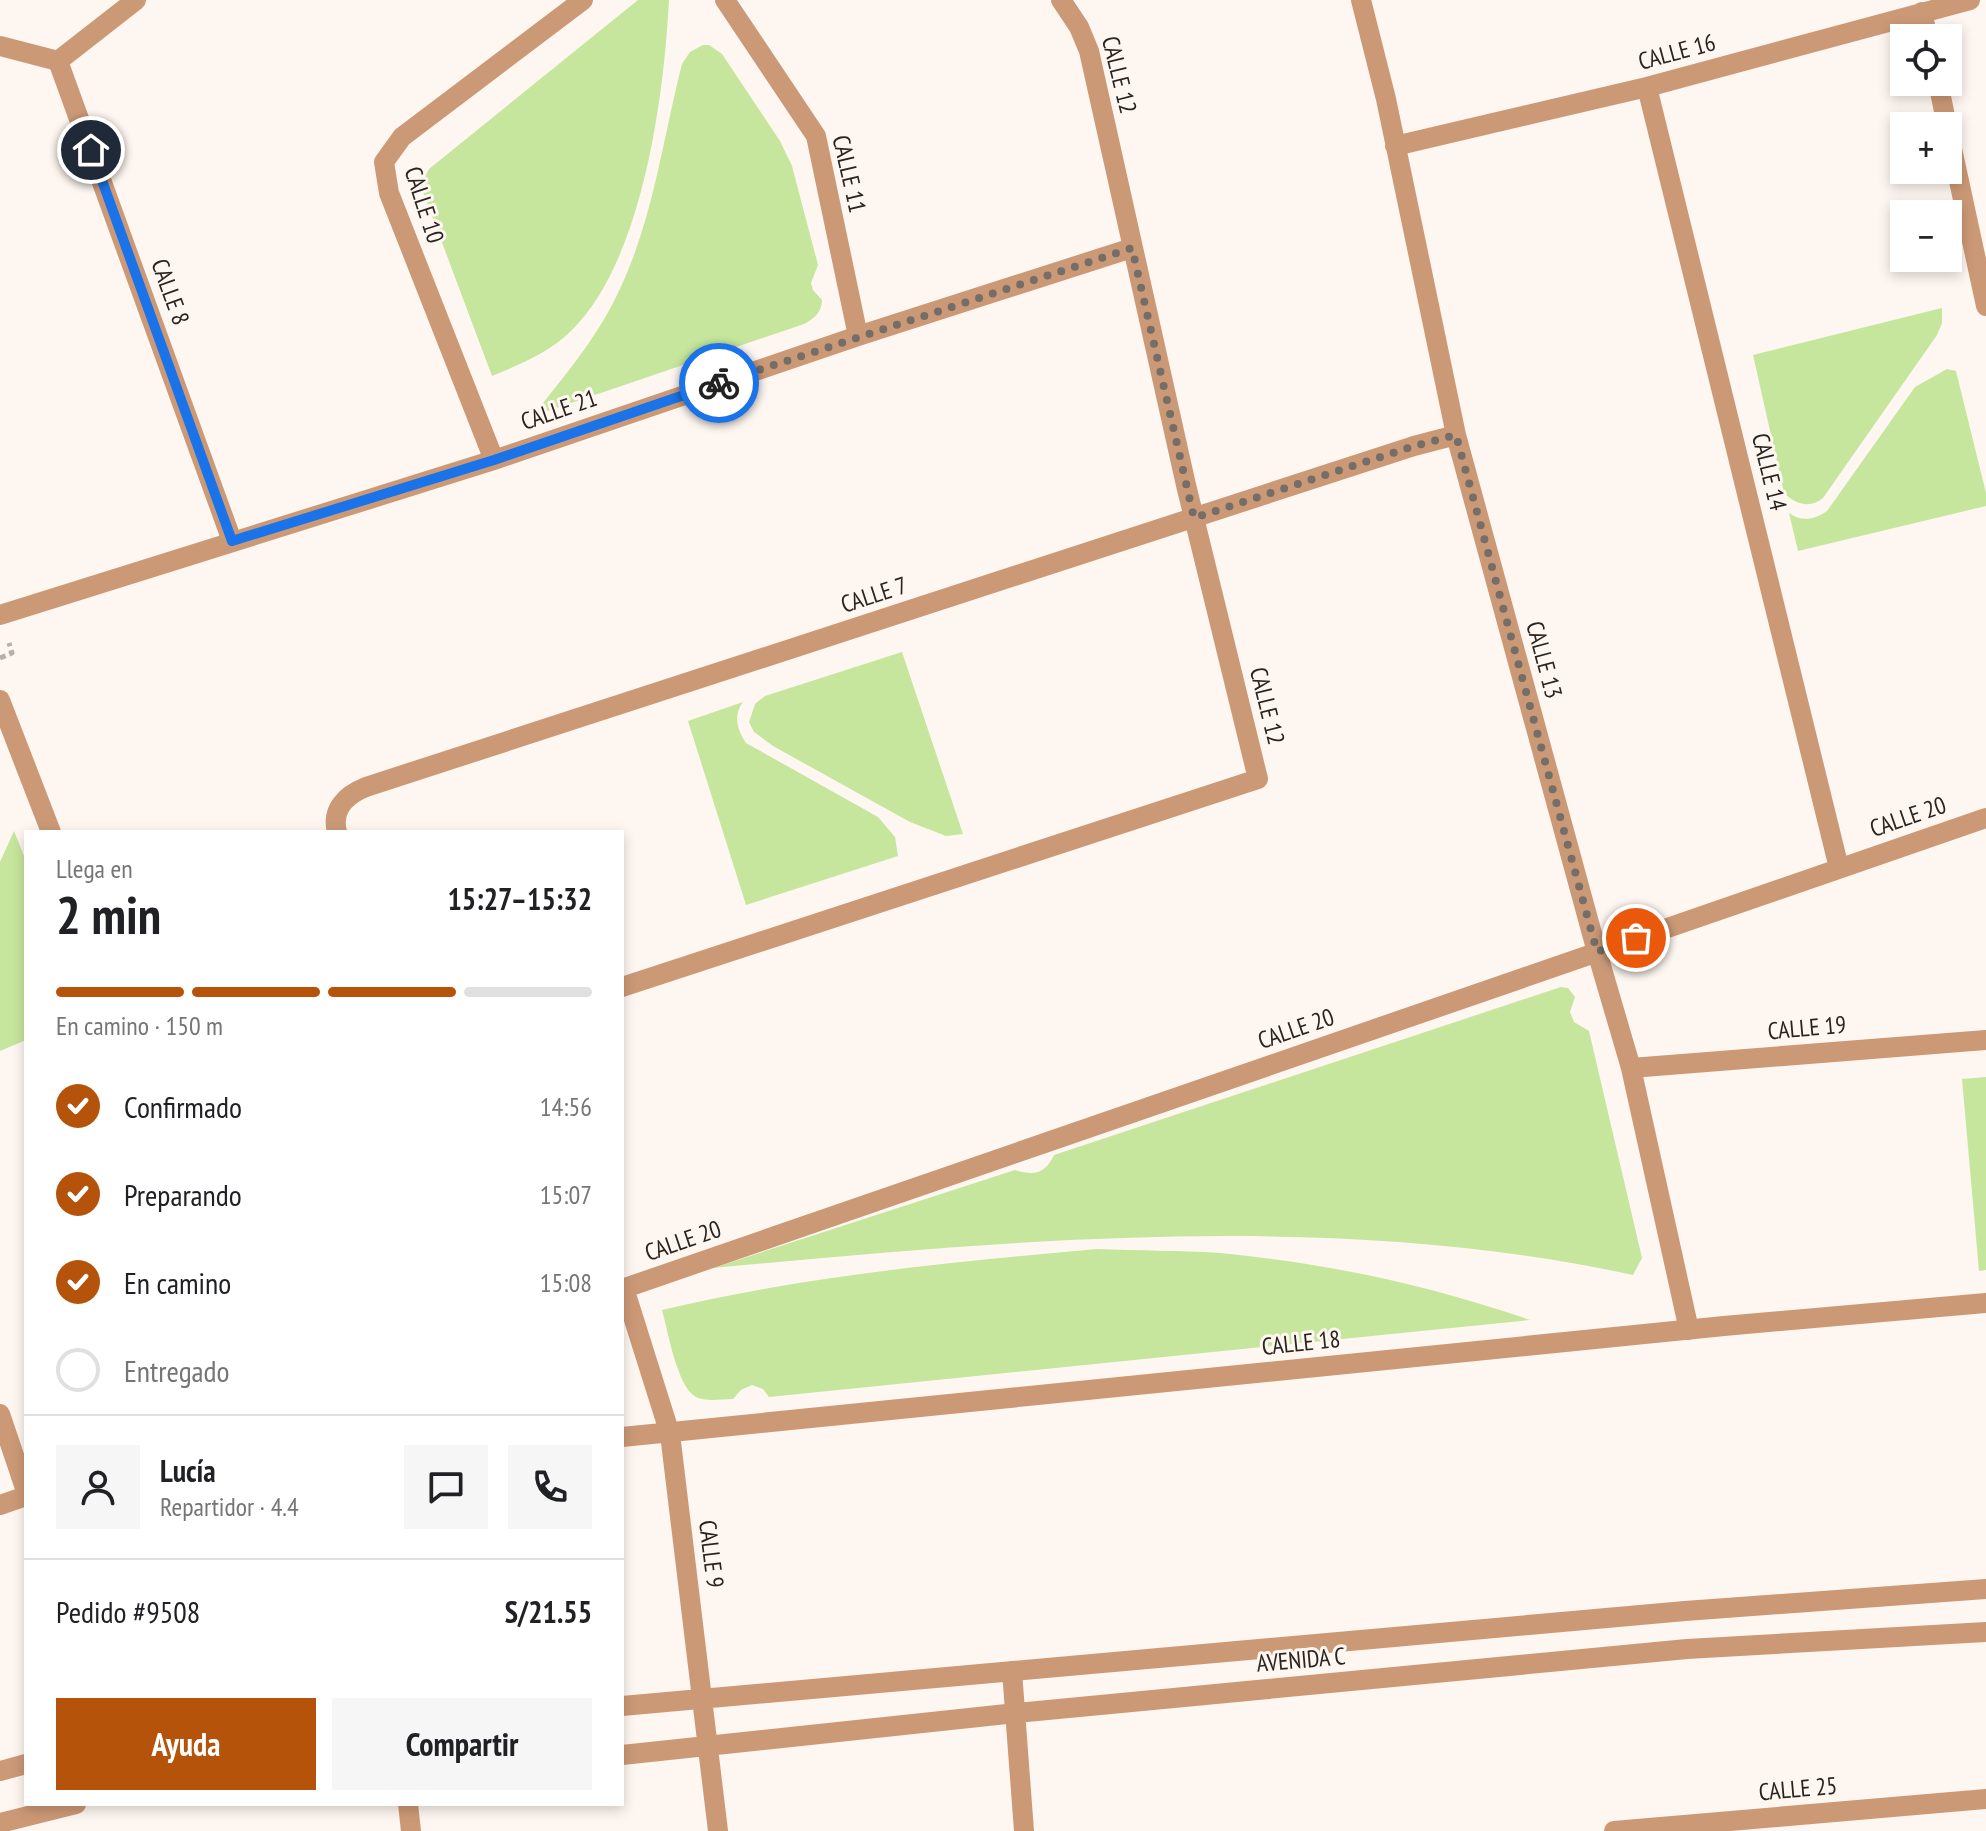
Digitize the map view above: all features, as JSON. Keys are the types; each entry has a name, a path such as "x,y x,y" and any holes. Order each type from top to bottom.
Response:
{"street":[{"path":"0,46 58,61 136,0"},
{"name":"CALLE 10","path":"494,460 389,193 384,162 402,137 583,0"},
{"name":"CALLE 11","path":"725,0 816,136 858,336"},
{"name":"CALLE 12","path":"624,986 1258,779 1194,518 1089,51 1079,27 1061,0"},
{"name":"CALLE 13","path":"1361,0 1456,435 1631,1068 1689,1330"},
{"name":"CALLE 16","path":"1395,146 1647,87 1970,0"},
{"path":"1922,12 1925,24"},
{"name":"CALLE 8","path":"58,61 232,541"},
{"name":"CALLE 14","path":"1647,87 1839,868"},
{"path":"1960,184 1986,306"},
{"name":"CALLE 21","path":"0,615 494,460 858,336 1132,248"},
{"name":"CALLE 7","path":"336,830 334,821 343,802 351,793 366,787 1414,446 1456,435"},
{"path":"0,700 50,830"},
{"name":"CALLE 20","path":"624,1289 1986,818"},
{"name":"CALLE 19","path":"1631,1068 1986,1040"},
{"name":"CALLE 9","path":"624,1292 670,1434 718,1831"},
{"name":"CALLE 18","path":"624,1437 1986,1303"},
{"path":"0,1414 24,1488"},
{"path":"0,1505 24,1495"},
{"name":"AVENIDA C","path":"624,1706 1685,1611 1986,1589"},
{"name":"AVENIDA C","path":"624,1755 1016,1713 1694,1649 1986,1632"},
{"path":"1012,1671 1024,1831"},
{"path":"0,1771 24,1765"},
{"name":"CALLE 25","path":"1614,1831 1986,1799"},
{"path":"0,1823 68,1806"},
{"path":"408,1806 411,1831"}],"green space":[{"path":"638,0 669,0 666,39 655,128 645,175 616,263 596,301 571,331 544,352 492,376 422,182 429,169"},
{"path":"709,45 722,54 780,141 792,166 818,265 811,283 822,300 821,308 804,324 533,416 589,343 617,295 640,239 682,64 690,52"},
{"path":"1942,308 1942,323 1937,335 1823,498 1808,504 1788,497 1784,493 1753,355"},
{"path":"1947,369 1956,371 1986,493 1986,506 1798,551 1789,513 1808,519 1827,511 1915,387"},
{"path":"902,652 963,834 946,836 910,822 773,746 754,732 749,722 755,704 765,696"},
{"path":"743,702 737,722 746,743 878,817 895,837 898,856 746,905 688,721"},
{"path":"14,831 24,856 24,1041 0,1051 0,862"},
{"path":"1561,987 1568,988 1575,997 1570,1012 1574,1022 1589,1031 1642,1258 1633,1275 1520,1255 1406,1243 1290,1237 1058,1241 713,1268 1015,1170 1038,1172 1047,1166 1054,1155"},
{"path":"1986,1077 1986,1270 1979,1271 1962,1079"},
{"path":"1097,1249 1220,1253 1299,1263 1415,1286 1530,1320 769,1397 763,1389 752,1385 741,1390 733,1399 709,1400 696,1397 684,1382 674,1358 662,1310 824,1279"}],"way so far":[{"path":"719,383 1132,248 1194,518 1456,435 1597,952 1636,938"}],"route":[{"path":"91,150 232,541 494,460 719,383"}]}
